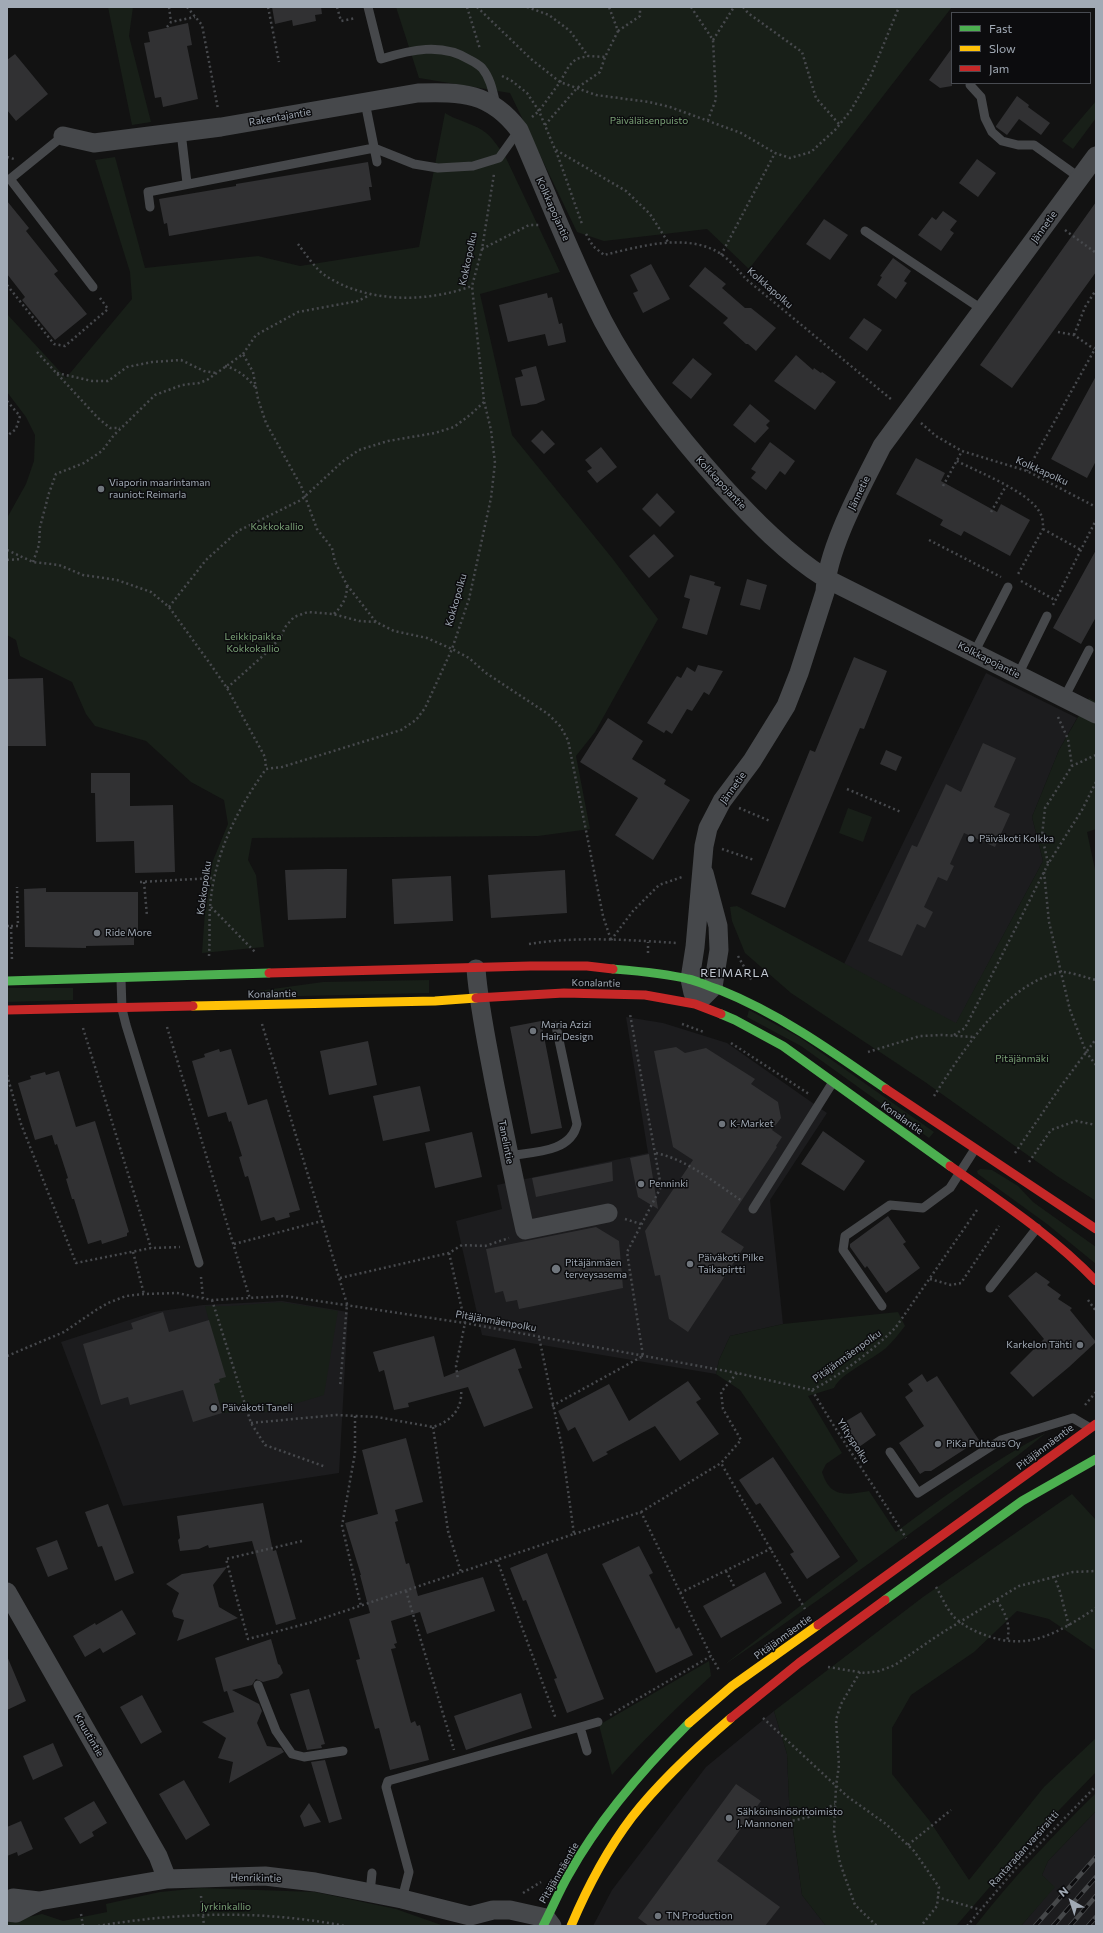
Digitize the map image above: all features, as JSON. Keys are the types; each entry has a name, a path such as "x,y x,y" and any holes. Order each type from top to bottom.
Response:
{"main road":[{"name":"Konalantie","path":"9,981 587,966 647,972 690,979 713,987 784,1021 823,1045 975,1149 1096,1229"},
{"name":"Konalantie","path":"7,1010 122,1009 435,1001 564,993 645,995 695,1004 735,1020 760,1032 783,1046 961,1172 1037,1228 1075,1259 1096,1281"},
{"name":"Pitäjänmäentie","path":"547,1924 569,1874 599,1828 653,1759 692,1720 738,1682 928,1548 1094,1424"},
{"path":"571,1926 581,1901 605,1859 634,1815 703,1742 753,1699 823,1644 1016,1506 1064,1474 1096,1459"}],"street":[{"name":"Rakentajantie","path":"63,136 94,143 221,127 418,92 446,92 469,95 496,106"},
{"name":"Kolkkapojantie","path":"496,106 508,116 519,130 603,321 649,396 678,435 735,500 804,565 826,578 1018,675 1060,705 1096,714"},
{"name":"Jännetie","path":"695,1004 690,979 703,869 704,846 708,828 722,801 756,755 786,706 799,673 825,592 826,578 843,528 882,446 1096,156"},
{"name":"Jännetie","path":"703,869 718,926 719,950 713,987"},
{"name":"Tanelintie","path":"476,969 478,998 508,1156 525,1230"},
{"path":"695,1004 713,987"},
{"path":"525,1230 608,1213"},
{"name":"Knuutintie","path":"7,1592 158,1856 167,1880"},
{"name":"Henrikintie","path":"7,1901 13,1898 39,1901 167,1880 265,1876 315,1882 402,1899 475,1921 493,1910 504,1910 547,1924"},
{"name":"Henrikintie","path":"7,1912 16,1913 39,1901"}],"lane":[{"path":"369,11 381,59 407,51 446,50 461,54 482,68 492,86 496,106"},
{"path":"970,84 981,97 985,118 992,132 1002,141 1018,145 1034,145 1080,178"},
{"path":"365,102 377,162"},
{"path":"150,207 148,192 187,183 374,148 414,164 438,168 473,166 499,158 519,130"},
{"path":"181,132 187,183"},
{"path":"63,136 10,179 93,287"},
{"path":"865,231 983,310"},
{"path":"974,653 1008,587"},
{"path":"1018,675 1047,616"},
{"path":"1060,705 1089,650"},
{"path":"121,979 122,1009 199,1263"},
{"path":"508,1156 560,1146 569,1140 576,1132 577,1124 556,1026"},
{"path":"753,1209 833,1082"},
{"path":"882,1306 843,1250 845,1236 890,1204 923,1208 950,1188 975,1149"},
{"path":"990,1288 1037,1228"},
{"path":"890,1452 918,1493 1001,1440 1073,1418 1094,1424"},
{"path":"258,1685 276,1731 292,1754 304,1757 343,1751"},
{"path":"402,1899 409,1872 386,1787 388,1781 598,1722"},
{"path":"580,1728 587,1750"},
{"path":"370,1893 372,1873"}],"path":[{"path":"168,7 171,22"},
{"path":"187,7 202,25 221,127"},
{"path":"268,7 279,62"},
{"path":"337,7 341,21 369,11"},
{"path":"467,7 482,55 482,68"},
{"path":"476,7 531,59 560,82 596,95 649,102 670,107 741,133 775,153 790,158 811,152 851,110 871,74 899,7"},
{"path":"528,7 549,15 570,30 588,56"},
{"path":"609,7 618,31"},
{"path":"545,125 577,88 600,72 605,57 618,31 640,16 640,7"},
{"path":"691,7 713,40 716,99 708,120"},
{"path":"713,40 734,7"},
{"path":"743,7 748,14 802,52 816,98 839,124"},
{"path":"167,27 171,22 195,18"},
{"path":"519,130 539,111 560,82 569,66 576,59 588,56 605,57"},
{"path":"555,150 626,191 650,214 668,242"},
{"path":"721,255 775,153"},
{"name":"Kokkopolku","path":"209,957 210,906 214,878 226,836 240,809 266,769 282,768 401,730 416,720 425,708 452,649 469,599 491,498 495,463 491,430 484,401 472,286 482,249 489,214 492,182 499,158"},
{"path":"482,249 529,225 542,225"},
{"path":"1064,230 1096,253"},
{"name":"Kolkkapolku","path":"604,255 668,242 700,246 714,250 733,264 746,279 897,404"},
{"path":"298,244 325,276 370,295 425,298 459,291 472,286"},
{"path":"7,285 54,344 65,346 108,308 93,287"},
{"path":"1074,335 1084,307 1096,290"},
{"path":"34,561 39,545 40,527 49,493 56,474 84,462 102,451 121,428 155,395 182,385 199,383 207,380 243,354 256,334 298,312 358,301 370,295"},
{"path":"1027,471 1095,348 1074,335 1058,332"},
{"path":"37,352 98,418 110,428 121,428"},
{"path":"243,354 253,372 266,423 308,502 317,529 332,548 335,562 348,585 376,622"},
{"path":"57,373 92,381 108,381 127,367 152,362 181,360 204,371 216,373"},
{"path":"225,366 242,374 256,388"},
{"path":"7,401 20,416 16,429 7,436"},
{"path":"169,607 206,560 238,531 301,500 342,462 359,450 388,441 435,433 454,427 470,415 484,401"},
{"name":"Kolkkapolku","path":"917,420 936,436 962,451 1027,471 1096,506"},
{"path":"944,486 962,451"},
{"path":"957,461 1006,486 1027,499 1039,511 1044,521 1043,529 1016,578"},
{"path":"991,512 1006,486"},
{"path":"1047,616 1096,520"},
{"path":"1043,529 1081,550"},
{"path":"929,540 1000,577 1006,577"},
{"path":"7,550 24,559"},
{"path":"7,560 24,559 59,565 89,576 117,580 151,592 169,607 227,688 265,757 266,769"},
{"path":"1011,578 1016,578 1055,600"},
{"path":"333,614 341,607 347,596 348,585"},
{"path":"227,688 265,654 280,638 286,626 294,617 308,612 333,614 359,621 376,622 394,631 427,638 468,658 486,673 548,714 560,726 568,740 603,916 611,940"},
{"path":"1060,705 1068,739 1072,766"},
{"path":"1048,864 1042,836 1045,808 1072,766 1096,755"},
{"path":"954,1035 965,1028 1048,864 1082,810 1096,782"},
{"path":"847,789 901,812"},
{"path":"734,806 770,821"},
{"path":"720,848 754,860"},
{"path":"1044,872 1049,922 1070,1010 1086,1052 1096,1065"},
{"path":"611,940 632,911 660,885 682,877"},
{"path":"140,882 214,878"},
{"path":"144,882 147,916"},
{"path":"7,926 18,926 17,887"},
{"path":"210,906 244,943 261,957"},
{"path":"9,981 11,926"},
{"path":"527,944 546,941 611,940 683,944"},
{"path":"932,1099 973,1037 1004,1005 1037,980 1062,972 1096,980"},
{"path":"623,1013 636,1014"},
{"path":"552,1406 643,1356 627,1252 661,1187 630,1013"},
{"path":"261,1020 347,1304 340,1387"},
{"path":"675,1022 711,1034"},
{"path":"166,1023 250,1299"},
{"path":"82,1025 151,1248"},
{"path":"865,1052 920,1036 954,1035 973,1037"},
{"path":"1060,1086 1096,1039"},
{"path":"726,1040 790,1083 822,1100"},
{"path":"7,1075 21,1124 76,1263 151,1248 194,1247"},
{"path":"1028,1164 1051,1130 1076,1121 1096,1125"},
{"path":"656,1153 671,1156 693,1168 753,1209"},
{"path":"234,1244 322,1221"},
{"path":"930,1279 951,1285 961,1283 1000,1224"},
{"path":"340,1278 450,1253 462,1245 485,1246 510,1238 525,1230"},
{"path":"133,1252 144,1294"},
{"path":"450,1253 465,1323 456,1366 458,1380"},
{"path":"199,1263 203,1298"},
{"name":"Pitäjänmäenpolku","path":"7,1356 64,1332 108,1303 126,1296 177,1293 212,1300 285,1296 347,1304 465,1323 737,1373 812,1390 825,1383 887,1337 896,1327 940,1265"},
{"path":"212,1300 251,1423 265,1445 326,1466"},
{"path":"539,1337 552,1406 562,1447 574,1534"},
{"path":"302,1542 226,1559 248,1639 308,1623 361,1606 641,1512 721,1463 741,1440 723,1409 721,1392 737,1373"},
{"path":"251,1423 336,1415 376,1417 433,1427 442,1424 455,1414 462,1400 461,1389"},
{"name":"Ylityspolku","path":"812,1390 833,1426 882,1500"},
{"path":"355,1416 355,1453 342,1526 361,1606"},
{"path":"433,1427 448,1531 461,1572"},
{"path":"721,1463 772,1548 808,1614"},
{"path":"641,1512 680,1594 722,1676"},
{"path":"680,1594 772,1548"},
{"path":"497,1560 559,1726"},
{"path":"726,1571 734,1588"},
{"path":"822,1666 866,1673 879,1671 894,1665 940,1634 1019,1586 1073,1572 1096,1571"},
{"path":"1054,1576 1069,1626"},
{"path":"406,1591 455,1753"},
{"path":"997,1600 1005,1613 1010,1630 1007,1642"},
{"path":"991,1638 1007,1642 1030,1642 1069,1626 1096,1608"},
{"path":"598,1722 711,1656"},
{"path":"860,1672 841,1704 836,1720 839,1765 836,1786 834,1832 842,1870 854,1905 877,1926"},
{"path":"760,1716 848,1797 886,1824 914,1851 938,1887 937,1906 921,1926"},
{"name":"Rantaradan varsiraitti","path":"967,1926 1017,1867 1096,1786"},
{"path":"783,1823 809,1817 835,1804"},
{"path":"908,1845 951,1810"},
{"path":"201,1894 204,1926"},
{"path":"937,1897 981,1910"},
{"path":"81,1914 84,1926"},
{"path":"98,1926 158,1917 202,1914 258,1915 318,1921 345,1926"}],"shaded area":[{"name":"Päiväkoti Kolkka","path":"986,673 1077,718 1059,750 1032,817 1043,861 956,1024 844,964"},
{"path":"626,1017 663,1023 727,1043 827,1113 770,1200 783,1324 730,1336 719,1360 716,1374 482,1335 456,1221 502,1209 497,1185 648,1153"},
{"name":"Päiväkoti Taneli","path":"282,1301 348,1312 339,1473 123,1506 61,1342 154,1312 203,1305"},
{"path":"774,1711 787,1754 789,1800 802,1895 826,1926 593,1926 612,1890 706,1767"},
{"path":"1096,1811 1096,1926 1021,1926 1054,1887 1042,1875 1048,1861"}],"green space":[{"path":"108,7 133,7 129,36 151,122 132,125"},
{"name":"Päiväläisenpuisto","path":"396,7 952,7 749,269 707,229 604,241 577,232 510,93 419,78"},
{"path":"1096,101 1096,118 1073,149 1062,141"},
{"name":"Kokkokallio","path":"445,113 486,132 495,142 505,156 560,272 480,294 512,435 612,558 658,619 595,732 576,756 590,829 538,836 252,838 248,860 256,875 264,947 202,953 205,911 212,863 228,824 224,800 191,782 146,741 95,726 86,714 72,682 20,656 16,640 7,635 7,518 26,484 34,461 35,435 26,417 7,392 7,314 66,378 132,299 130,272 95,160 115,157 145,268 258,256 300,266 419,247"},
{"name":"Pitäjänmäki","path":"1089,698 1096,702 1096,829 1087,832 1096,874 1096,1201 1057,1176 925,1082 791,993 745,953 732,921 730,907 737,906 956,1023 1043,861 1032,817 1059,750"},
{"path":"848,808 872,817 863,842 839,833"},
{"path":"429,980 429,993 258,997 258,991 323,982"},
{"path":"7,988 73,988 73,1000 7,1002"},
{"path":"749,1010 799,1037 934,1132 929,1138 801,1046 747,1017"},
{"path":"980,1169 992,1170 1018,1186 1033,1202 1096,1247 1096,1264 1047,1224 978,1174 977,1171"},
{"path":"281,1302 338,1311 324,1395 268,1412 222,1413 212,1380 209,1321 205,1306 231,1306"},
{"path":"898,1312 905,1326 886,1348 843,1377 834,1388 808,1396 842,1453 826,1464 822,1472 829,1486 840,1493 846,1494 869,1491 896,1532 969,1480 1007,1455 1046,1433 856,1573 724,1665 858,1561 740,1390 716,1374 719,1360 730,1336 783,1324"},
{"path":"1072,1494 1096,1520 1096,1651 1049,1619 1017,1611 974,1652 911,1695 892,1728 892,1774 929,1820 969,1880 1044,1787 1096,1738 1096,1772 1032,1838 956,1926 826,1926 802,1895 789,1800 787,1754 774,1711 923,1597"},
{"path":"709,1661 711,1676 660,1724 612,1775 599,1725"},
{"path":"1096,1793 1096,1811 1048,1861 1042,1875 1055,1887 1021,1926 975,1926 1003,1891 1033,1858"},
{"name":"Jyrkinkallio","path":"201,1888 315,1892 396,1909 444,1926 7,1926 7,1922 42,1914 63,1921 107,1912 106,1904 160,1892"}],"building":[{"path":"272,7 321,7 322,14 315,15 316,21 293,26 292,20 275,24"},
{"path":"188,23 192,45 187,46 198,99 163,107 161,97 155,98 144,43 150,42 148,32"},
{"path":"951,49 952,86 940,88 929,80"},
{"path":"15,54 48,94 16,121 7,110 7,60"},
{"path":"1017,96 1029,105 1028,107 1050,123 1041,135 1019,119 1007,135 996,127"},
{"path":"977,159 996,173 978,197 959,183"},
{"path":"368,162 372,187 369,187 371,200 169,236 167,223 164,224 159,199 236,186 236,184"},
{"path":"7,201 29,228 26,231 58,271 54,274 87,314 55,340 22,300 25,297 7,274"},
{"path":"1096,202 1096,272 1012,388 980,365"},
{"path":"943,211 957,221 950,230 954,233 941,251 918,235 932,217 936,220"},
{"path":"824,219 848,235 830,260 806,244"},
{"path":"893,258 911,271 904,281 907,283 896,299 877,285 882,277 880,276"},
{"path":"651,264 670,299 643,313 633,293 638,291 630,275"},
{"path":"705,267 726,284 722,288 745,308 751,308 776,328 756,351 723,323 728,318 689,286"},
{"path":"547,293 548,298 552,297 559,324 562,323 566,342 548,346 545,334 508,342 499,305"},
{"path":"864,318 882,330 867,351 849,338"},
{"path":"796,355 813,370 814,368 821,373 822,372 836,382 815,410 774,381"},
{"path":"693,358 712,374 691,399 672,383"},
{"path":"536,366 545,400 536,404 521,406 515,378 523,376 521,370"},
{"path":"1096,376 1096,461 1087,478 1051,459"},
{"path":"750,404 770,421 766,425 769,428 755,443 733,425"},
{"path":"542,430 555,444 544,454 531,441"},
{"path":"770,442 795,461 785,475 780,471 766,490 751,478 756,472 751,469"},
{"path":"601,447 617,467 597,483 587,471 592,468 585,460"},
{"path":"916,458 945,473 941,481 997,512 1001,504 1030,520 1010,556 964,531 961,536 940,525 943,520 896,494"},
{"path":"657,493 675,512 660,527 642,509"},
{"path":"654,534 674,556 649,578 629,556"},
{"path":"1096,550 1096,617 1081,644 1053,628"},
{"path":"690,575 715,582 714,585 721,587 707,635 682,628 690,599 684,597"},
{"path":"747,579 767,585 760,610 740,605"},
{"path":"854,657 887,671 864,729 860,728 785,908 751,894 810,750 815,752"},
{"path":"698,665 723,671 709,695 704,692 692,711 687,709 672,734 666,730 664,733 647,723 677,676 681,678 687,667 695,672"},
{"path":"43,678 46,746 7,746 7,679"},
{"path":"608,718 643,741 632,759 666,780 664,784 690,800 653,860 615,835 638,798 580,762"},
{"path":"983,743 1016,758 994,807 1010,814 995,847 964,833 950,864 954,866 947,881 938,877 924,907 933,912 925,928 917,924 902,956 868,941 912,845 917,847 946,784 961,792"},
{"path":"886,750 902,757 896,771 880,764"},
{"path":"91,773 130,773 130,806 173,805 175,872 135,873 134,841 96,842 95,793 91,793"},
{"path":"347,869 346,918 288,920 285,870"},
{"path":"565,870 567,913 491,918 488,875"},
{"path":"451,876 453,921 394,924 392,879"},
{"path":"46,888 46,892 138,892 138,932 134,932 134,945 86,946 86,948 25,947 24,889"},
{"path":"541,1021 562,1128 531,1134 510,1027"},
{"path":"368,1041 377,1085 329,1095 320,1051"},
{"path":"676,1047 685,1053 706,1048 755,1079 751,1084 778,1102 781,1118 772,1130 782,1137 721,1232 744,1247 688,1332 669,1319 660,1275 655,1276 645,1231 693,1160 673,1147 654,1051"},
{"path":"219,1049 220,1052 231,1049 248,1105 267,1099 300,1210 289,1213 290,1217 276,1221 274,1217 261,1221 248,1176 245,1177 239,1157 242,1156 231,1121 229,1122 226,1112 208,1117 192,1061 205,1057 204,1054"},
{"path":"59,1071 76,1127 95,1121 129,1232 127,1233 127,1236 102,1244 101,1240 88,1244 74,1199 72,1199 66,1179 68,1178 57,1144 55,1145 52,1135 35,1140 18,1083 31,1079 30,1076 45,1072 46,1075"},
{"path":"420,1086 430,1131 383,1141 373,1096"},
{"path":"823,1131 865,1161 844,1191 801,1164"},
{"path":"472,1132 482,1177 435,1188 425,1143"},
{"path":"649,1154 658,1209 638,1197 630,1158"},
{"path":"612,1162 613,1181 536,1197 532,1178"},
{"path":"888,1216 906,1242 903,1244 920,1268 886,1293 867,1266 865,1268 850,1247 850,1244"},
{"name":"Pitäjänmäen terveysasema","path":"596,1227 619,1241 623,1288 519,1309 517,1300 506,1302 503,1291 495,1293 486,1249"},
{"path":"1036,1272 1050,1282 1047,1285 1061,1295 1058,1299 1072,1308 1070,1310 1096,1342 1033,1397 1010,1373 1044,1339 1008,1296"},
{"path":"163,1312 169,1332 209,1320 226,1377 219,1379 220,1382 214,1384 222,1413 193,1422 183,1390 130,1405 128,1397 101,1405 83,1344 133,1329 131,1323"},
{"path":"434,1336 444,1377 515,1348 522,1368 518,1369 533,1408 484,1427 468,1387 408,1403 409,1407 394,1410 384,1370 379,1372 373,1352"},
{"path":"922,1374 927,1382 937,1376 979,1440 931,1471 925,1471 920,1474 899,1443 924,1426 905,1397 913,1391 908,1384"},
{"path":"688,1381 701,1399 696,1402 719,1434 680,1461 655,1426 606,1452 608,1454 593,1462 575,1427 568,1431 558,1411 609,1384 629,1421"},
{"path":"861,1412 876,1435 859,1447 843,1423"},
{"path":"406,1438 423,1502 395,1510 398,1521 395,1522 406,1564 409,1563 418,1596 483,1577 495,1611 427,1634 420,1612 391,1621 397,1643 394,1644 396,1648 391,1649 411,1723 415,1721 417,1726 420,1725 429,1760 390,1770 379,1728 375,1729 356,1660 360,1659 349,1619 370,1613 361,1575 345,1523 378,1514 362,1450"},
{"path":"773,1457 840,1557 807,1579 790,1554 794,1552 760,1503 756,1505 739,1480"},
{"path":"263,1503 273,1551 276,1550 296,1619 276,1625 252,1541 209,1548 208,1545 199,1549 180,1551 178,1540 180,1538 177,1516"},
{"path":"108,1504 134,1573 115,1581 102,1546 98,1547 85,1512"},
{"path":"57,1540 68,1569 48,1577 36,1548"},
{"path":"639,1546 653,1573 649,1575 676,1629 679,1627 693,1655 656,1673 602,1564"},
{"path":"547,1553 604,1699 567,1713 554,1679 557,1678 526,1600 523,1601 510,1568"},
{"path":"227,1567 213,1585 219,1607 238,1618 177,1641 184,1620 174,1617 172,1611 179,1593 166,1584 182,1574"},
{"path":"765,1572 782,1603 721,1638 703,1606"},
{"path":"122,1610 136,1634 103,1653 100,1648 85,1657 73,1636"},
{"path":"271,1639 278,1664 280,1665 283,1673 278,1678 263,1682 256,1679 252,1685 232,1690 259,1704 262,1711 257,1723 267,1746 281,1748 284,1752 229,1783 233,1762 218,1758 226,1738 202,1722 234,1712 227,1691 224,1692 215,1658"},
{"path":"7,1656 26,1701 7,1710"},
{"path":"309,1689 325,1744 321,1745 322,1748 307,1750 290,1694"},
{"path":"521,1693 532,1728 466,1750 454,1716"},
{"path":"142,1695 162,1732 141,1744 120,1707"},
{"path":"53,1743 63,1766 33,1780 23,1756"},
{"path":"325,1760 342,1819 329,1823 311,1762"},
{"path":"184,1780 210,1825 186,1840 159,1794"},
{"path":"736,1784 761,1801 717,1861 780,1907 765,1926 649,1926 638,1918"},
{"path":"94,1801 107,1823 92,1832 94,1836 80,1844 64,1818"},
{"path":"309,1803 321,1822 304,1827 300,1816"},
{"path":"21,1821 33,1849 18,1856 17,1852 7,1856 7,1827"}],"railway":[{"path":"1035,1926 1096,1857"},
{"path":"1053,1926 1096,1877"},
{"path":"1070,1926 1096,1896"},
{"path":"1088,1926 1096,1917"}],"traffic: fast":[{"path":"613,969 641,971 679,977 720,990 764,1010 785,1022 846,1061 886,1089"},
{"path":"7,981 269,973"},
{"path":"721,1014 783,1046 950,1166"},
{"path":"885,1600 1022,1501 1096,1459"},
{"path":"543,1926 565,1880 594,1833 639,1776 689,1723"}],"traffic: slow":[{"path":"193,1006 435,1001 476,998"},
{"path":"689,1723 732,1686 818,1625"},
{"path":"571,1926 598,1870 632,1817 679,1765 731,1718"}],"traffic: jam":[{"path":"269,973 530,966 587,966 613,969"},
{"path":"476,998 564,993 645,995 695,1004 721,1014"},
{"path":"7,1010 193,1006"},
{"path":"886,1089 1096,1229"},
{"path":"950,1166 1044,1234 1096,1281"},
{"path":"818,1625 1096,1424"},
{"path":"731,1718 799,1663 885,1600"}],"place":[{"name":"Viaporin maarintaman rauniot: Reimarla","path":"101,489"},
{"name":"Päiväkoti Kolkka","path":"971,839"},
{"name":"Ride More","path":"97,933"},
{"name":"Maria Azizi Hair Design","path":"533,1031"},
{"name":"K-Market","path":"722,1124"},
{"name":"Penninki","path":"641,1184"},
{"name":"Päiväkoti Pilke Taikapirtti","path":"690,1264"},
{"name":"Pitäjänmäen terveysasema","path":"556,1269"},
{"name":"Karkelon Tähti","path":"1080,1345"},
{"name":"Päiväkoti Taneli","path":"214,1408"},
{"name":"PiKa Puhtaus Oy","path":"938,1444"},
{"name":"Sähköinsinööritoimisto J. Mannonen","path":"729,1818"},
{"name":"TN Production","path":"658,1916"}],"district":[{"name":"REIMARLA","path":"735,973"}],"park label":[{"name":"Leikkipaikka Kokkokallio","path":"253,642"}]}
